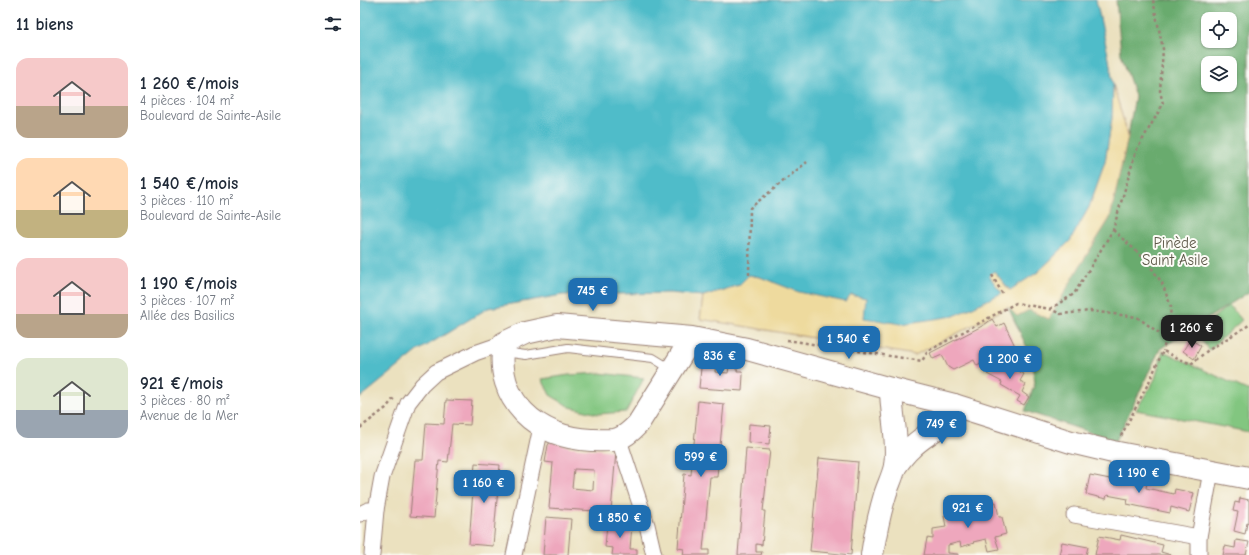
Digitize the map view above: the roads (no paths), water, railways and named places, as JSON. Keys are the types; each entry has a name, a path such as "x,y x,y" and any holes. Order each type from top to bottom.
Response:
{"street":[{"path":"372,555 376,510 382,477 408,403 422,385 436,372 475,353 503,347 525,333 557,326 692,338 747,349 954,405 1071,442 1123,451 1249,478"},
{"path":"503,347 503,369 508,386 516,403 524,414 541,427 555,434 568,438 606,441 619,440 629,434 638,424 692,338"},
{"path":"872,555 876,530 894,467 895,438 891,405 891,389"},
{"path":"894,467 911,447 945,422 953,410 954,405"},
{"path":"514,555 541,427"},
{"path":"619,440 647,525 654,555"},
{"path":"1199,555 1199,537 1211,471"},
{"path":"360,514 368,510 376,510"},
{"path":"1074,514 1199,537"}],"lane":[{"path":"503,347 526,355 568,348 652,358 672,370"}],"water":[{"path":"360,0 1096,0 1113,84 1112,118 1105,162 1089,207 1070,241 1038,272 1010,290 994,271 989,276 1002,293 954,316 901,324 864,318 866,298 851,295 846,302 799,292 760,277 749,275 739,285 703,296 670,293 562,295 488,308 418,351 360,398"}],"park label":[{"name":"Pinède Saint Asile","path":"1175,252"}]}
